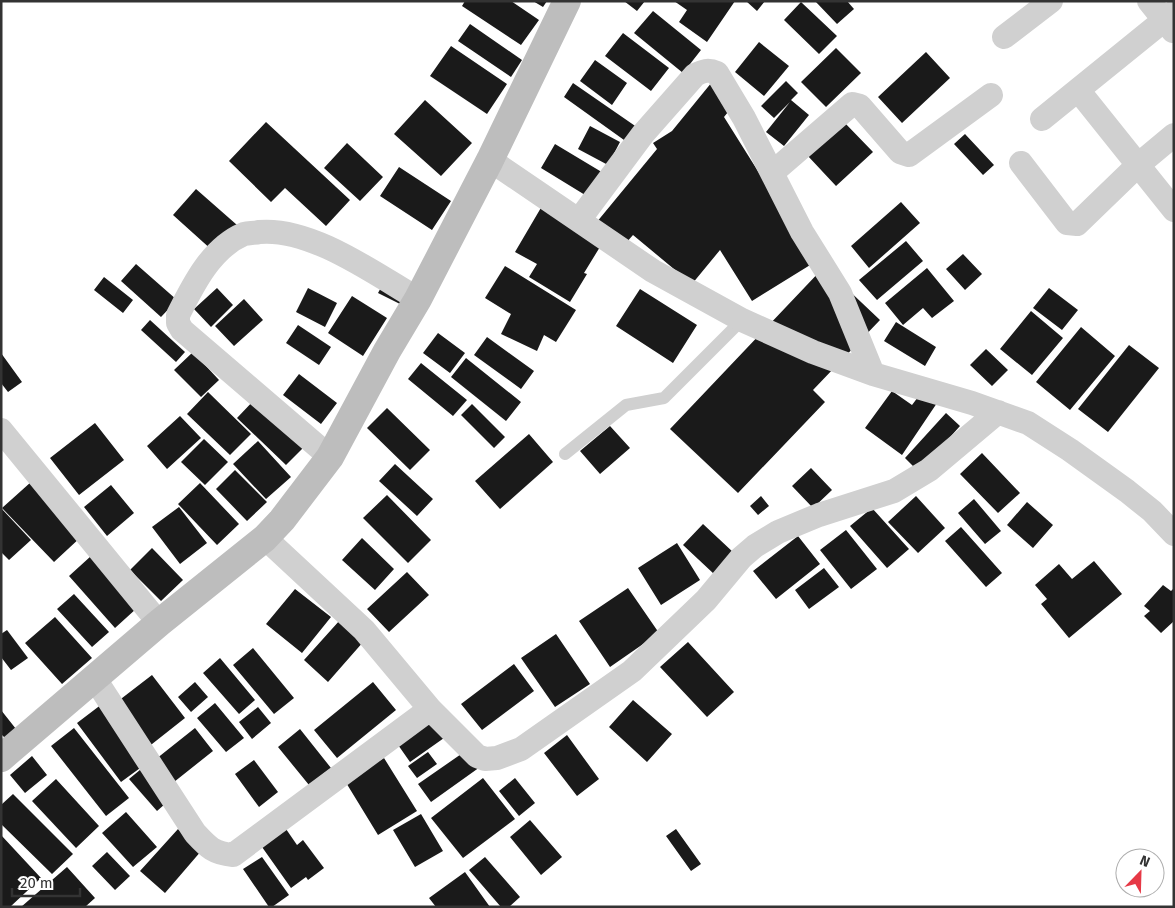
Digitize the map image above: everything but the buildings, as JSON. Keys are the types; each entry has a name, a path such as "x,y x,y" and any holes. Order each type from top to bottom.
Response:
{"street":[{"path":"1,758 159,623 265,538 282,520 330,457 387,351 418,299 490,160 567,1"},
{"path":"1004,37 1051,1"},
{"path":"1042,119 1171,21 1149,1"},
{"path":"579,220 643,134 695,75 706,70 717,73 744,118 802,232 840,293 873,374"},
{"path":"1078,90 1174,210"},
{"path":"772,173 852,104 860,106 900,152 909,155 991,95"},
{"path":"1021,163 1067,223 1077,224 1138,165 1174,135"},
{"path":"490,160 653,271 742,320 813,352 873,374 972,403 1028,423 1070,450 1152,511 1174,534"},
{"path":"330,457 182,330 178,323 178,315 200,274 223,248 245,234 272,231 296,236 333,249 418,299"},
{"path":"265,538 364,630 430,709 477,756 485,759 497,758 521,749 632,671 706,600 741,558 754,546 778,532 819,515 894,491 929,470 998,412"},
{"path":"1,430 159,623"},
{"path":"94,679 194,833 209,848 220,854 233,855 243,849 430,709"}],"lane":[{"path":"564,454 626,404 664,398 742,320"}]}
